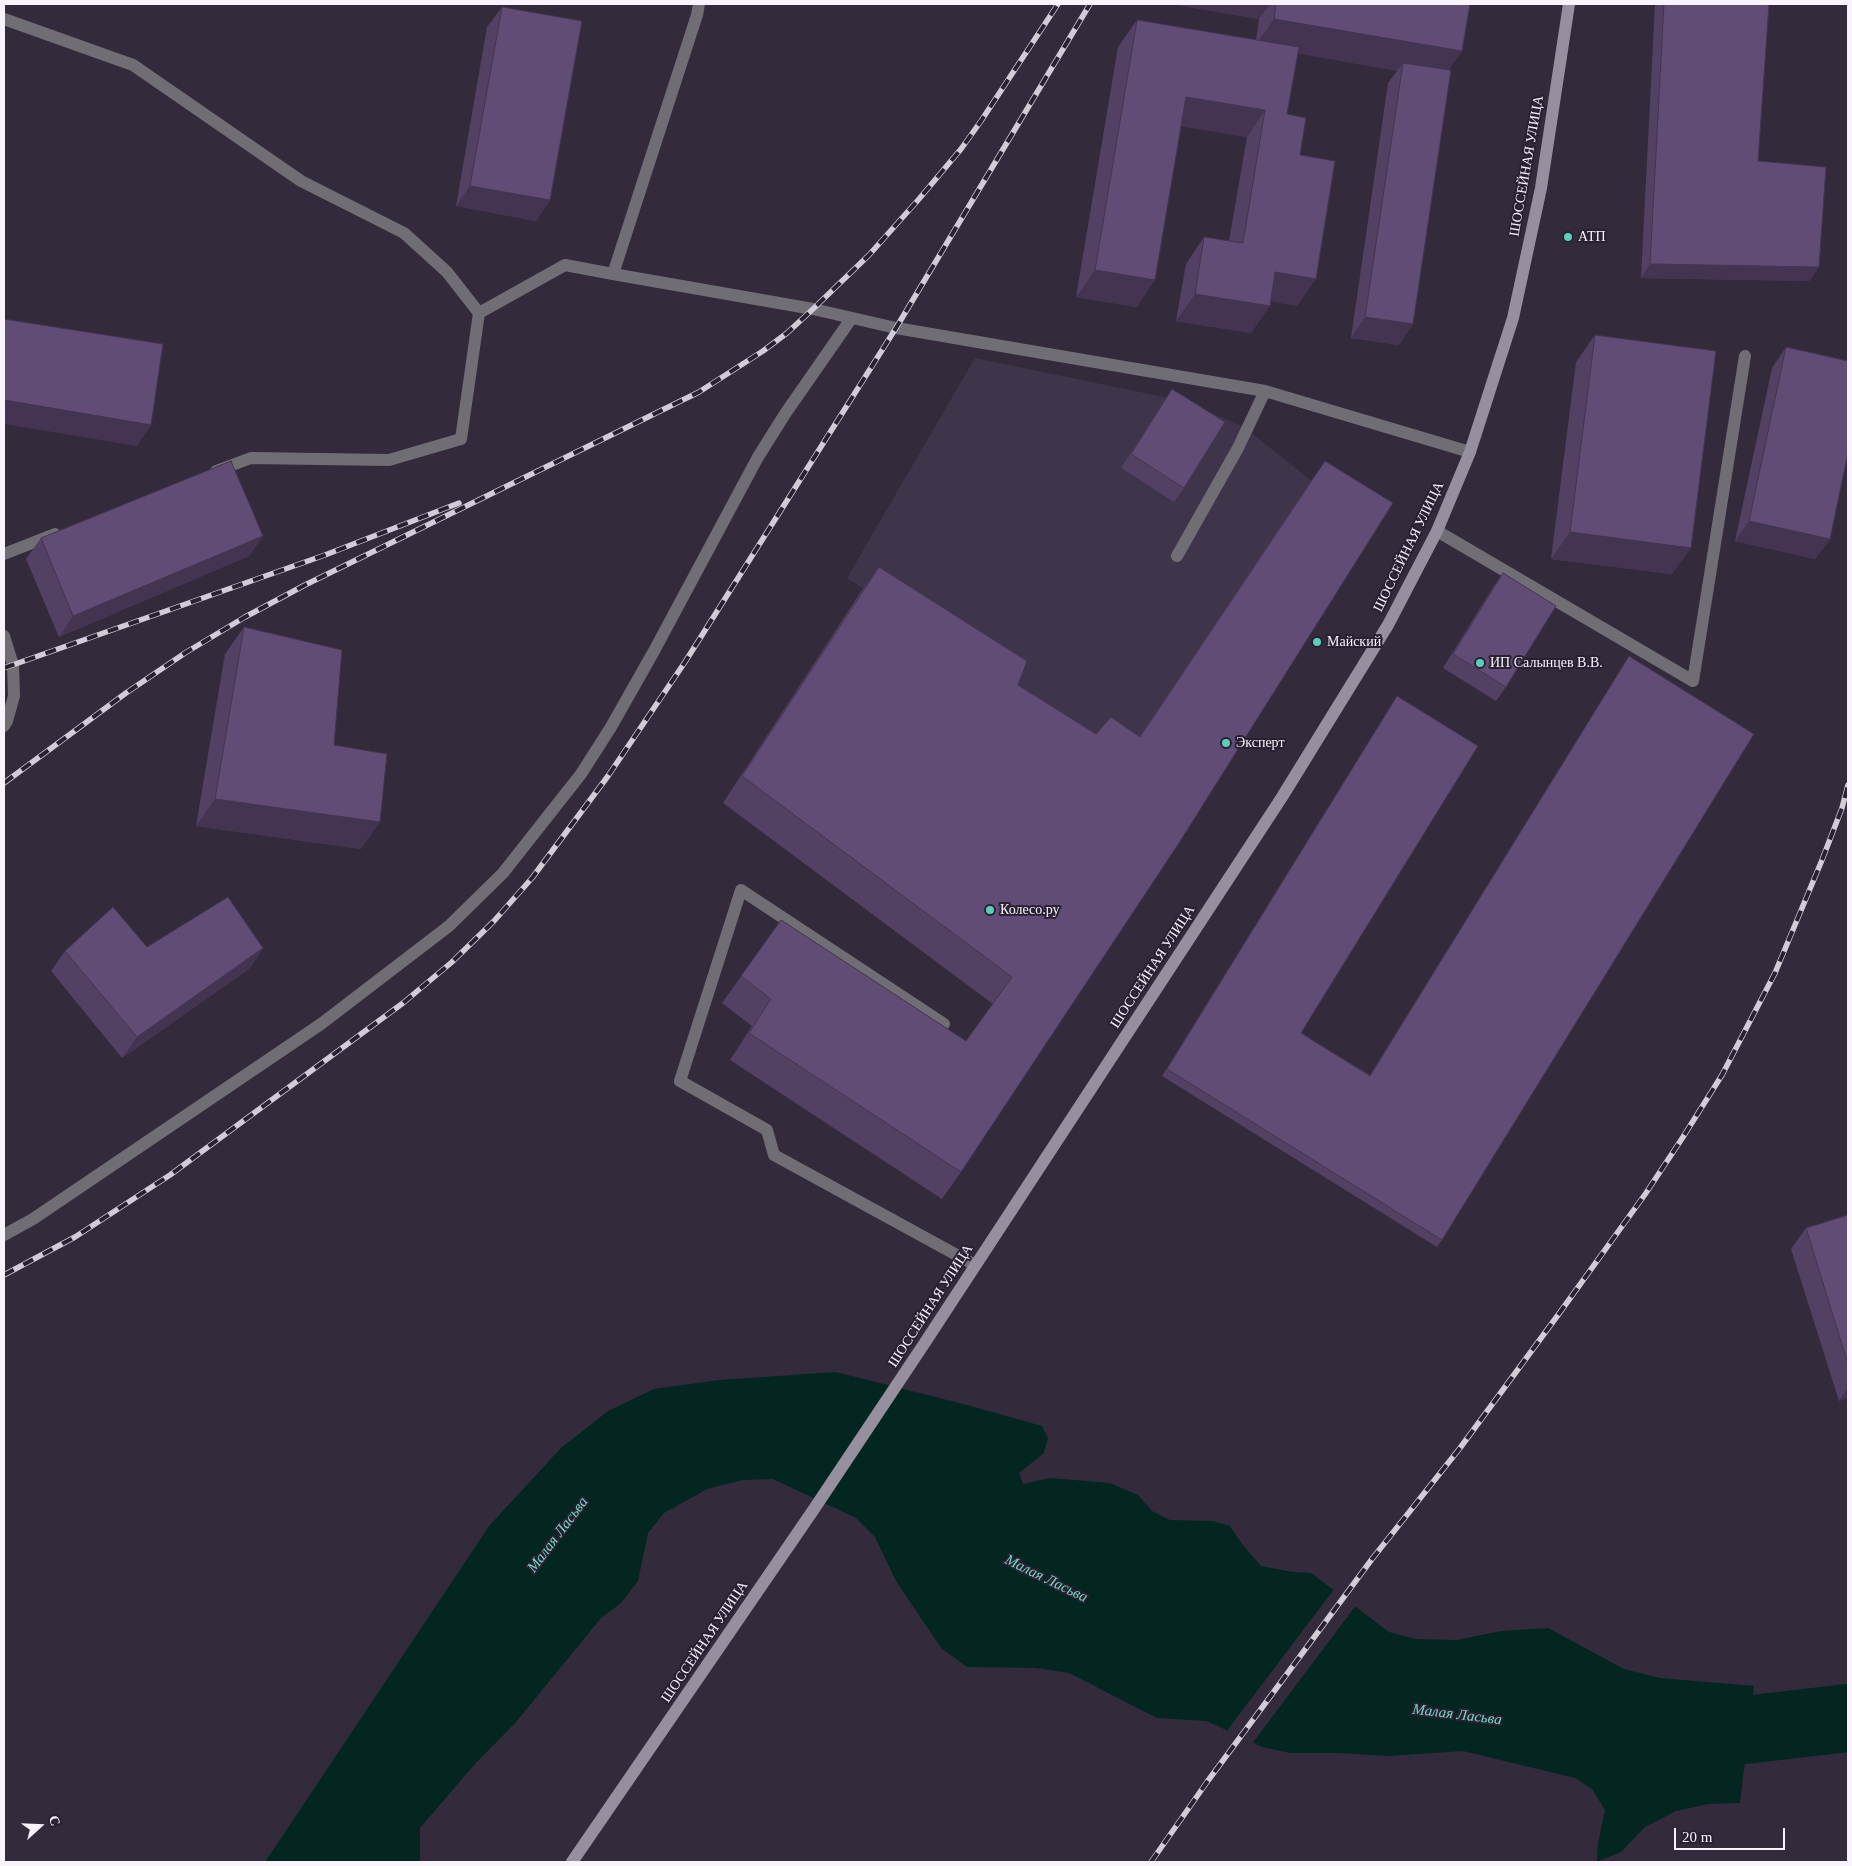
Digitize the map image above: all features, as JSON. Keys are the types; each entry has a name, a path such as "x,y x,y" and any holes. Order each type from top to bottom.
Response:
{"main road":[{"name":"ШОССЕЙНАЯ УЛИЦА","path":"572,1862 814,1510 926,1341 1282,797 1388,625 1437,530 1470,452 1513,318 1541,188 1569,4"}],"lane":[{"path":"613,274 699,4"},
{"path":"4,19 133,65 301,180 404,233 447,272 479,313 461,439 389,460 251,458 205,476"},
{"path":"479,313 565,264 813,309 851,319 1265,391 1470,452"},
{"path":"4,1235 32,1219 321,1024 449,926 503,873 581,774 606,735 654,651 758,457 784,414 851,319"},
{"path":"1437,530 1693,681 1745,356"},
{"path":"1177,556 1238,448 1265,391"},
{"path":"4,554 68,529"},
{"path":"4,636 13,665 14,680 14,696 4,726"},
{"path":"944,1024 741,890 680,1081 767,1130 774,1155 975,1266"}],"shaded area":[{"path":"975,358 1188,402 1245,428 1371,528 1191,806 847,578"}],"water":[{"path":"836,1372 1042,1426 1048,1438 1044,1453 1019,1473 1023,1484 1050,1478 1110,1483 1138,1495 1152,1511 1170,1520 1213,1521 1230,1526 1242,1544 1261,1566 1293,1572 1311,1573 1389,1632 1416,1639 1457,1640 1501,1631 1548,1628 1624,1669 1660,1678 1754,1686 1740,1803 1708,1804 1676,1811 1645,1827 1621,1852 1597,1862 1598,1843 1605,1810 1592,1789 1575,1778 1463,1751 1389,1756 1290,1753 1262,1747 1207,1721 1157,1718 1069,1673 1036,1668 967,1667 941,1648 896,1581 875,1537 856,1518 773,1479 743,1480 707,1489 664,1513 648,1533 638,1581 621,1603 601,1618 516,1722 475,1764 420,1828 419,1862 265,1862 489,1526 561,1448 608,1411 654,1389 719,1380"}],"pier":[{"path":"1335,1588 1357,1604 1251,1745 1226,1732"}],"building":[{"path":"1276,4 1470,4 1462,51 1274,19"},
{"path":"1664,4 1769,4 1758,161 1826,167 1819,267 1650,264"},
{"path":"502,7 582,21 550,200 470,186"},
{"path":"1137,20 1299,47 1287,114 1306,118 1300,155 1335,161 1316,279 1275,272 1270,306 1195,294 1204,237 1243,243 1265,110 1186,97 1155,280 1095,270"},
{"path":"1403,63 1451,70 1413,324 1365,317"},
{"path":"4,319 163,344 151,425 4,400"},
{"path":"1595,335 1716,351 1691,548 1570,532"},
{"path":"1786,347 1848,361 1848,453 1830,539 1749,521"},
{"path":"1172,389 1225,422 1184,488 1131,454"},
{"path":"231,461 263,536 73,616 41,538"},
{"path":"1325,461 1393,503 1179,843 961,1172 749,1033 771,999 741,976 781,920 966,1041 1012,977 742,776 879,567 1027,661 1018,685 1096,734 1111,717 1140,737"},
{"path":"1503,573 1556,606 1506,687 1453,654"},
{"path":"244,627 342,650 334,745 387,754 380,822 215,799"},
{"path":"1629,656 1754,734 1442,1240 1167,1069 1397,696 1478,746 1301,1033 1370,1076"},
{"path":"228,897 263,948 137,1037 65,951 113,907 147,947"},
{"path":"1848,1215 1848,1364 1806,1228"}],"waterway":[{"name":"Малая Ласьва","path":"1655,1738 1666,1739 1848,1718"}],"railway":[{"path":"4,783 126,693 185,653 245,617 305,585 699,392 763,351 787,333 869,255 919,199 961,149 981,121 1058,4"},
{"path":"4,1275 75,1237 170,1175 403,1003 452,962 494,921 532,878 608,776 685,662 896,328 1090,4"},
{"path":"4,668 325,555 459,503"},
{"path":"1151,1862 1207,1782 1372,1559 1460,1448 1558,1315 1646,1193 1683,1137 1722,1075 1775,973 1822,860 1842,808 1848,785"}],"place":[{"name":"АТП","path":"1568,237"},
{"name":"Майский","path":"1317,642"},
{"name":"ИП Салынцев В.В.","path":"1480,663"},
{"name":"Эксперт","path":"1226,743"},
{"name":"Колесо.ру","path":"990,910"}]}
